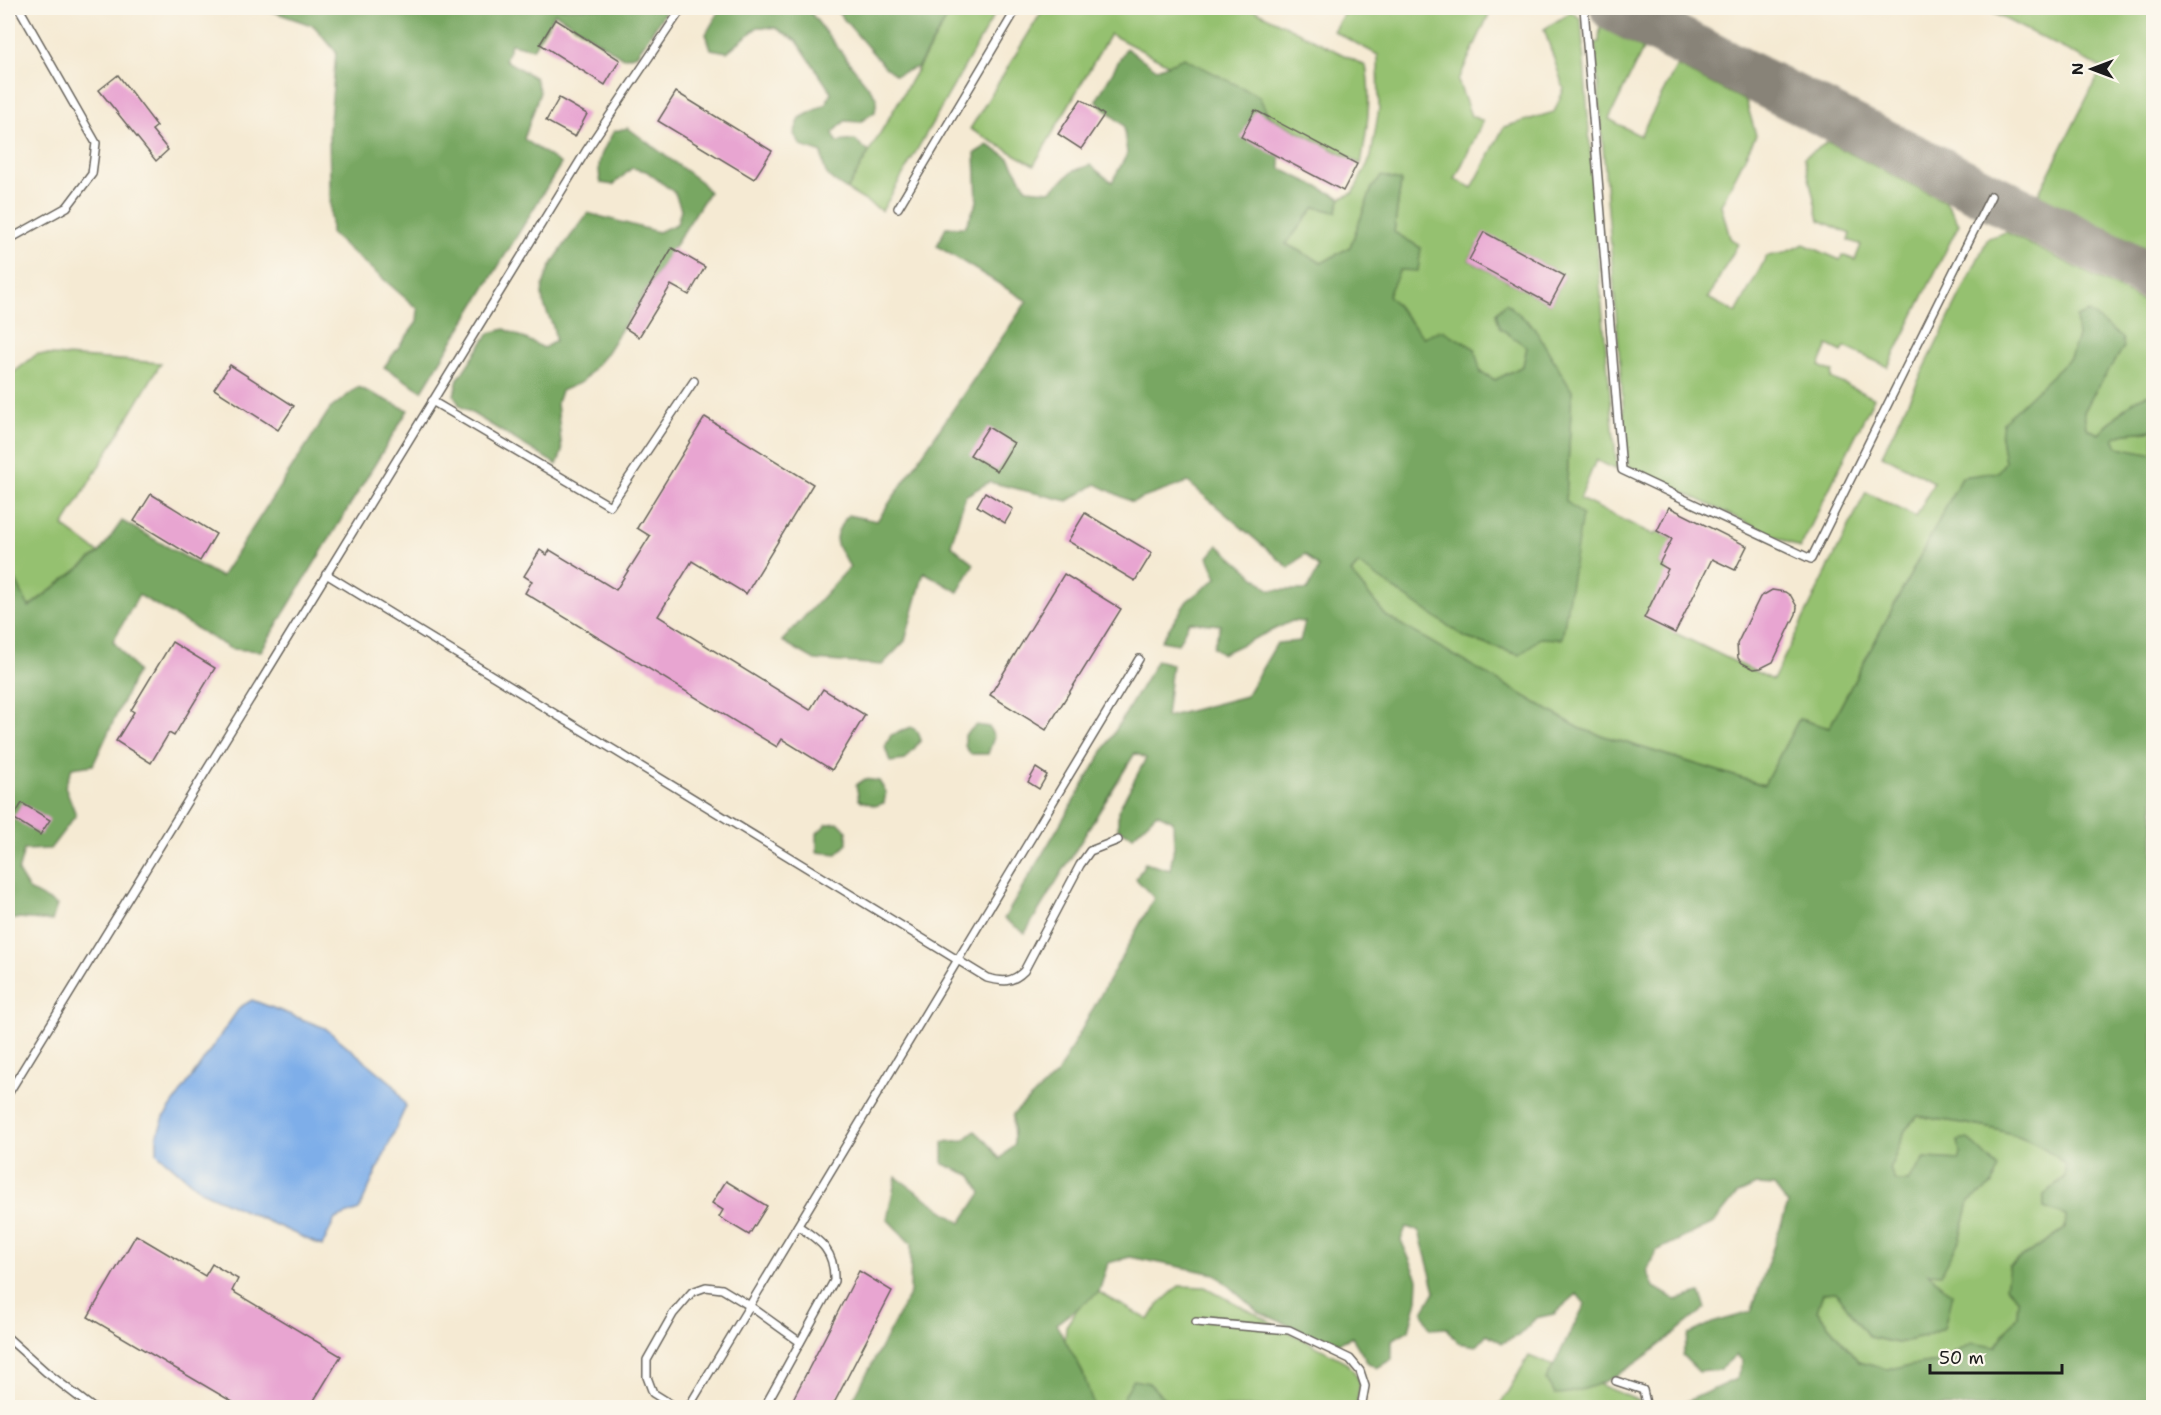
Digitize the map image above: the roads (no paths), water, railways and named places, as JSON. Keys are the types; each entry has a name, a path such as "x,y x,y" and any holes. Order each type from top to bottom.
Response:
{"lane":[{"path":"8,240 67,207 92,174 96,143 19,8"},
{"path":"8,1094 586,151 682,8"},
{"path":"898,208 1017,8"},
{"path":"1584,8 1622,470 1811,559 1991,196"},
{"path":"432,401 610,506 693,381"},
{"path":"326,574 987,978 1002,982 1015,979 1024,971 1080,865 1090,851 1118,840"},
{"path":"688,1407 1139,659"},
{"path":"764,1407 834,1281 830,1254 822,1242 798,1226"},
{"path":"677,1407 653,1393 646,1377 647,1360 673,1314 692,1292 706,1287 722,1289 800,1342"},
{"path":"1196,1323 1289,1330 1350,1359 1360,1371 1365,1386 1362,1407"},
{"path":"8,1338 46,1372 93,1407"},
{"path":"1616,1381 1643,1390 1647,1407"}],"water":[{"path":"252,1000 325,1028 393,1084 406,1106 359,1210 335,1219 322,1246 201,1191 157,1153 157,1136 164,1117 240,1007"}]}
